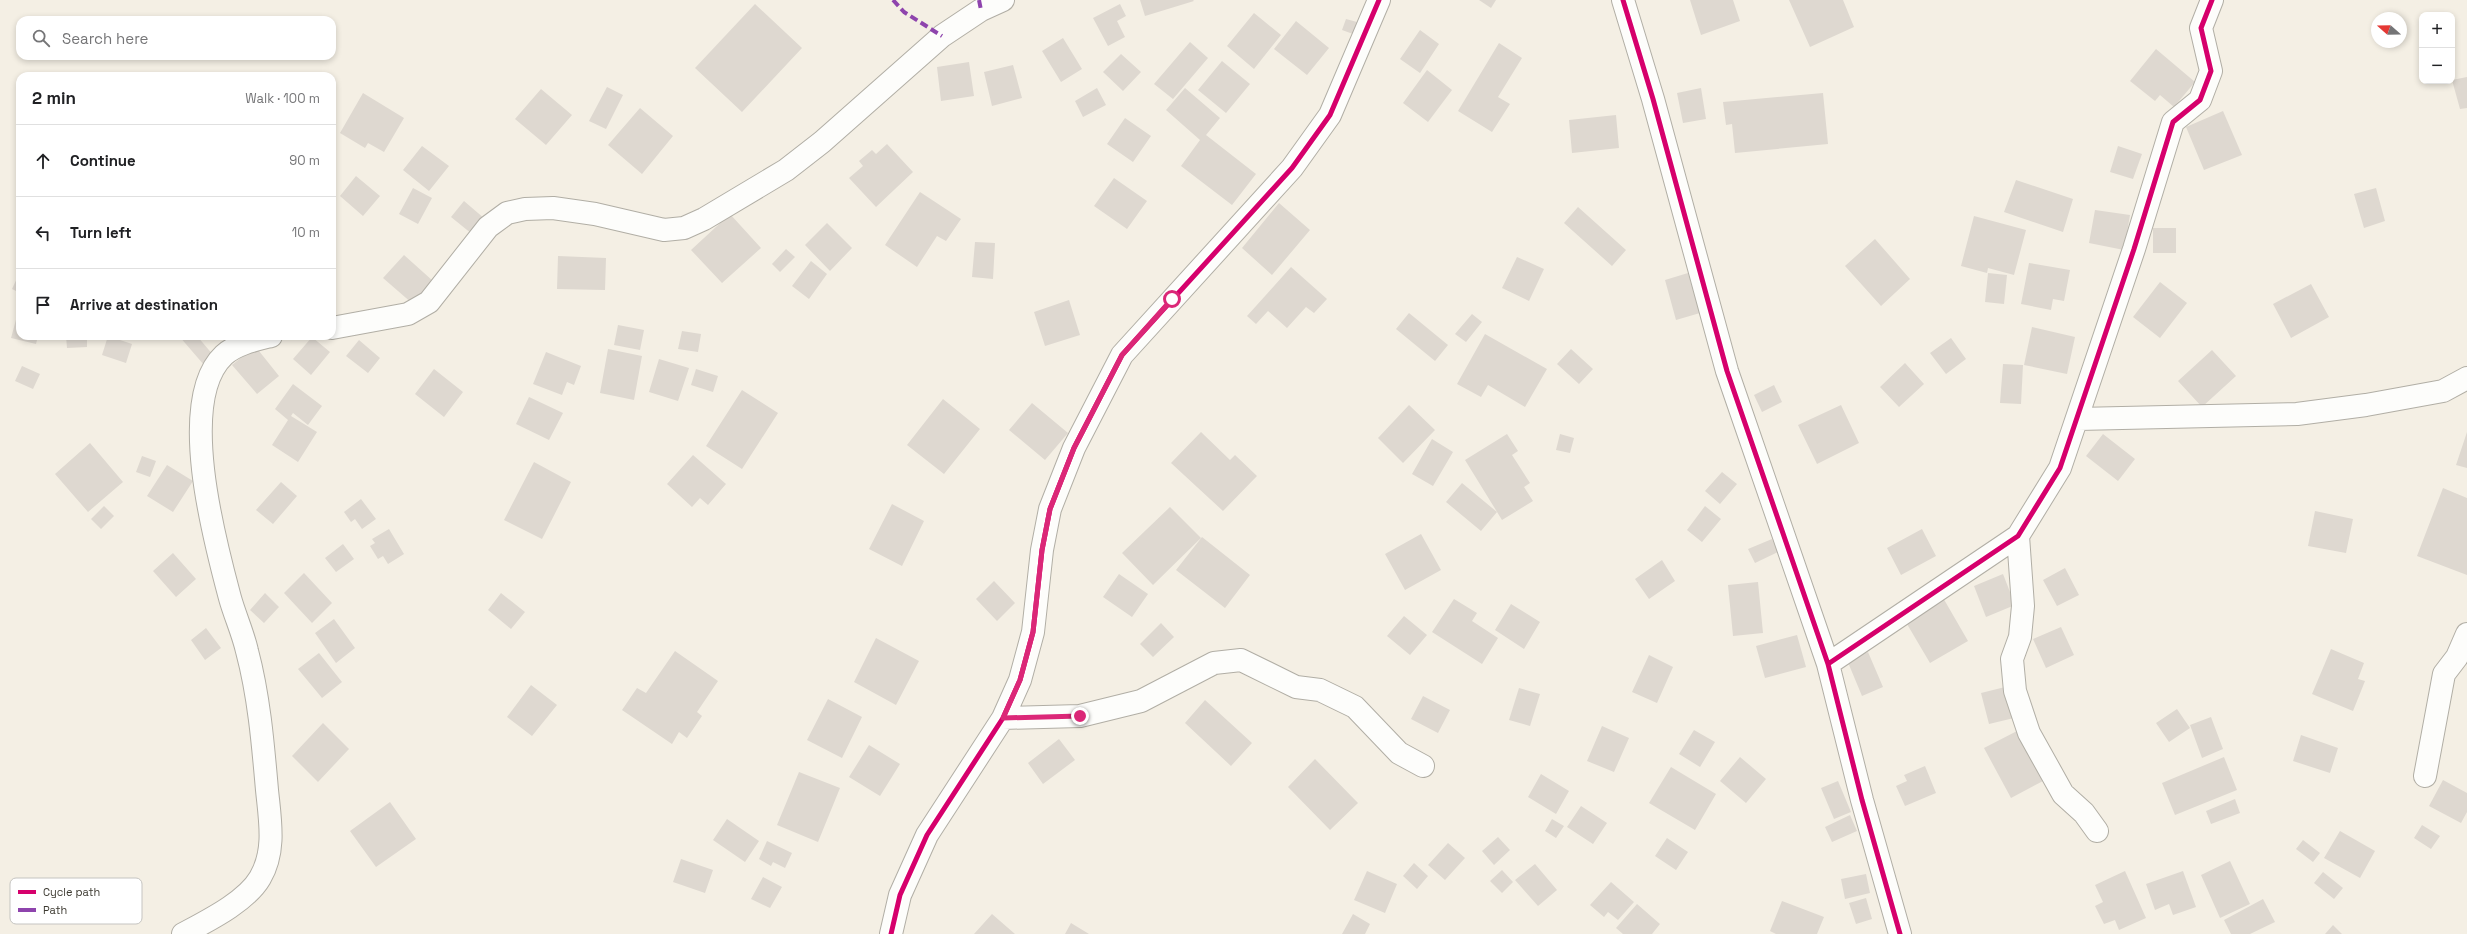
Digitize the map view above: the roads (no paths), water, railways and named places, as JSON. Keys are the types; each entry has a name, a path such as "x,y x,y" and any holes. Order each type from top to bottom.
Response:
{"street":[{"path":"336,327 408,314 429,302 488,227 507,213 525,209 553,208 595,214 664,230 684,228 704,219 786,170 822,142 942,36 981,10 1003,0"},
{"path":"891,934 900,895 927,835 1003,718 1020,680 1033,632 1042,550 1050,509 1074,448 1122,355 1292,168 1330,115 1379,0"},
{"path":"1623,0 1653,99 1727,371 1828,664 1862,800 1900,934"},
{"path":"1828,664 2018,536 2060,468 2078,419 2134,249 2173,122 2200,100 2211,71 2202,28 2212,0"},
{"path":"183,934 218,916 239,899 260,879 270,856 271,827 262,733 248,651 230,598 206,500 201,450 201,405 206,385 214,367 224,355 244,343 256,340"},
{"path":"2078,419 2297,414 2366,405 2443,390 2467,378"},
{"path":"2018,536 2023,606 2020,637 2012,659 2015,691 2029,733 2063,794 2084,813 2097,831"},
{"path":"2425,776 2444,674 2457,657 2467,634"},
{"path":"1003,718 1080,716 1141,701 1214,663 1240,660 1296,687 1320,690 1355,707 1399,752 1423,766"}]}
